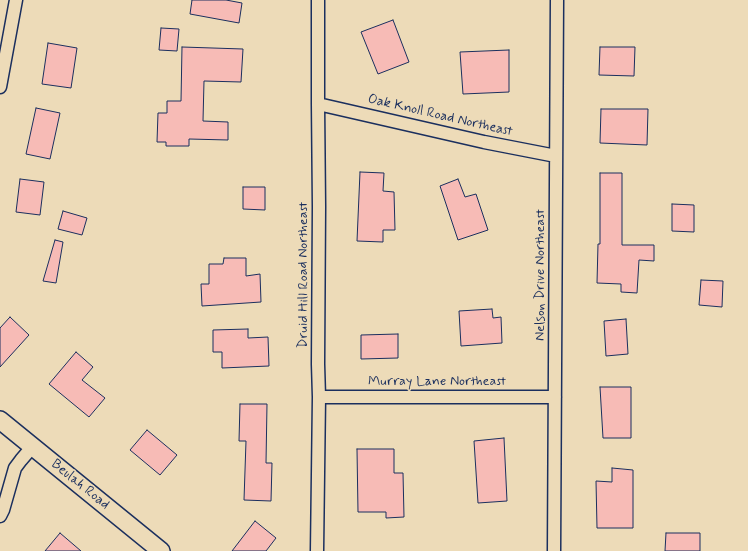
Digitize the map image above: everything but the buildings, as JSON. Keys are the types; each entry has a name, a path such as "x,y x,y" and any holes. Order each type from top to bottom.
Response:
{"main road":[{"name":"Beulah Road","path":"0,420 161,551"}],"street":[{"path":"0,87 16,0"},
{"name":"Druid Hill Road Northeast","path":"317,551 319,397 318,0"},
{"name":"Nelson Drive Northeast","path":"554,551 557,0"},
{"name":"Oak Knoll Road Northeast","path":"318,104 484,142 556,156"},
{"name":"Murray Lane Northeast","path":"319,397 555,397"},
{"path":"0,516 15,468 33,446"}]}
